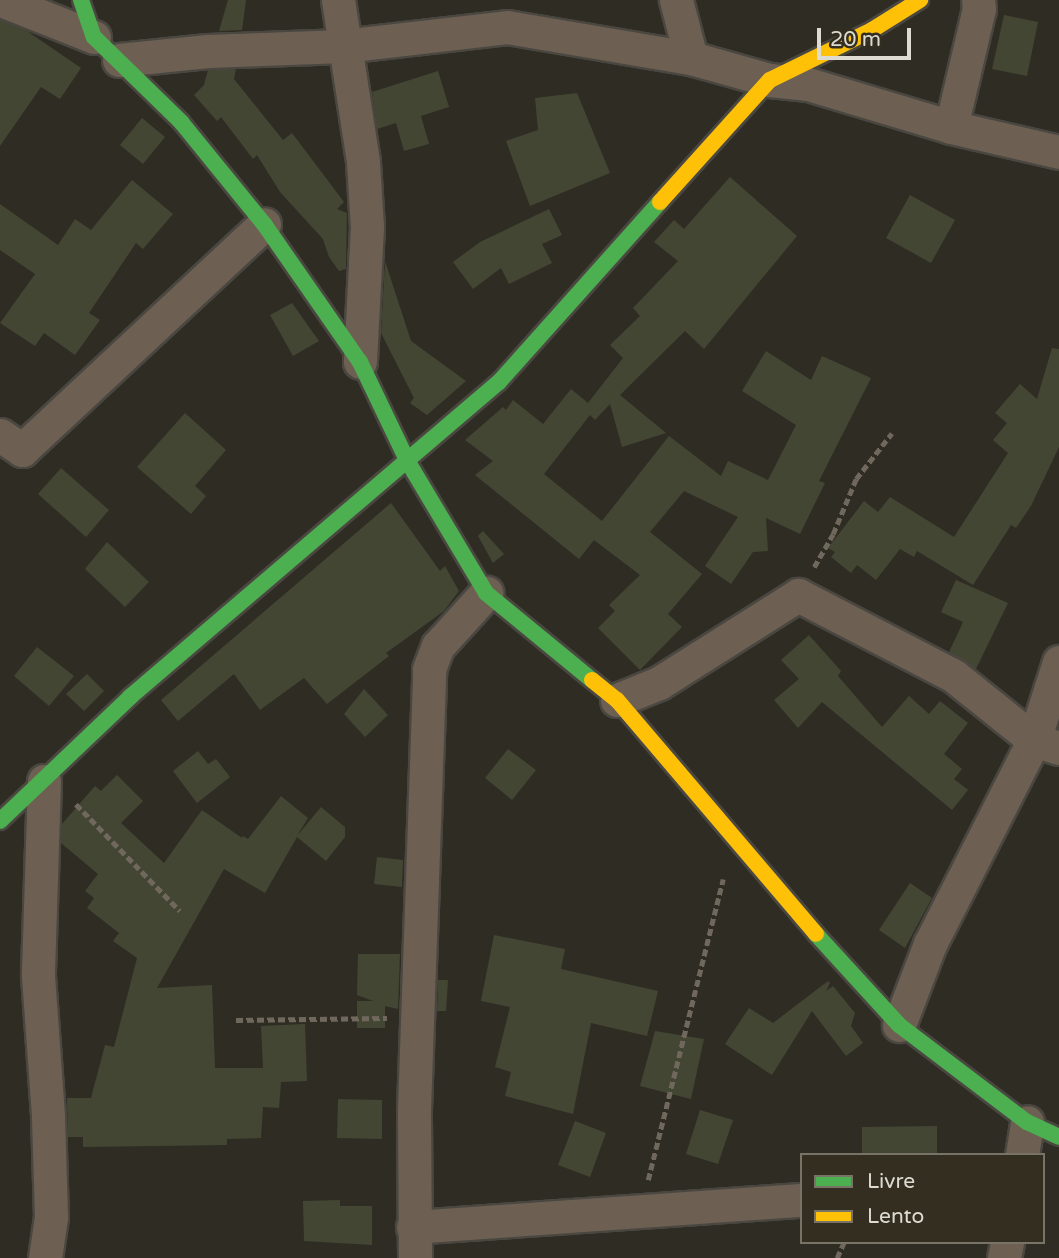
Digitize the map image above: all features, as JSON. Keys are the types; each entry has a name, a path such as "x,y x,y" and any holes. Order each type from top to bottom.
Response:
{"street":[{"path":"1,0 94,37 181,122 264,225 360,362 408,462 486,593 617,700 794,911 900,1025 1027,1122 1059,1137"},
{"path":"81,0 94,37"},
{"path":"338,0 363,162 366,214 360,362"},
{"path":"676,0 691,58"},
{"path":"0,821 130,697 499,382 770,80 872,30 920,0"},
{"path":"951,127 979,9 978,0"},
{"path":"119,60 208,51 343,46 507,27 691,58 770,80 808,84 951,127 1059,152"},
{"path":"0,435 22,450 264,225"},
{"path":"486,593 438,646 429,669 416,1020 413,1250 642,1212 800,1200"},
{"path":"617,700 659,683 798,595 954,676 1046,744"},
{"path":"900,1025 930,944 1046,744 1059,662"},
{"path":"45,1258 51,1217 48,1116 38,976 46,779"},
{"path":"1022,1153 1027,1122"}],"path":[{"path":"798,595 833,534 856,479 892,433"},
{"path":"46,779 180,911"},
{"path":"642,1212 650,1164 720,887 739,844"},
{"path":"236,1020 416,1020"}],"building":[{"path":"228,0 246,0 242,30 219,31"},
{"path":"1004,15 1038,22 1027,76 992,69"},
{"path":"0,20 27,31 81,68 60,99 41,87 0,146"},
{"path":"236,69 234,79 283,140 292,133 344,202 337,209 347,213 346,269 339,271 329,257 323,239 280,192 257,155 253,159 221,117 217,121 194,95 204,85 208,70"},
{"path":"438,71 449,107 421,116 429,144 404,151 396,123 377,129 372,92"},
{"path":"577,93 610,173 530,206 506,141 538,130 535,98"},
{"path":"142,118 165,137 143,164 120,145"},
{"path":"730,177 797,236 704,349 685,331 620,395 666,433 622,447 610,404 595,420 590,415 544,474 602,521 669,436 721,476 728,461 768,480 796,425 742,391 766,351 811,380 822,356 871,378 819,481 825,483 800,534 766,518 768,551 753,552 731,584 705,566 738,517 684,491 650,532 702,574 668,614 682,627 640,670 598,628 615,611 609,605 640,575 594,540 579,559 475,475 493,461 465,440 503,407 506,410 513,400 543,424 571,389 588,403 623,358 610,345 640,316 633,308 678,261 654,242 674,220 684,229"},
{"path":"132,180 173,214 143,249 136,243 89,313 100,320 75,355 44,333 35,346 0,323 35,274 0,250 0,204 58,245 75,219 91,230"},
{"path":"910,195 955,220 931,263 886,238"},
{"path":"549,209 562,235 542,244 552,263 509,284 501,268 473,289 453,262 480,242"},
{"path":"385,261 411,341 466,381 427,415 410,403 414,398 381,333"},
{"path":"292,303 319,341 293,356 270,315"},
{"path":"1052,348 1059,349 1059,447 1031,506 1016,528 1011,525 973,585 917,551 914,557 900,549 876,580 857,565 851,573 831,557 835,552 828,548 864,501 878,512 890,497 954,537 1008,453 993,440 1007,423 995,413 1020,384 1037,399"},
{"path":"185,413 226,450 195,486 206,496 191,514 137,467"},
{"path":"61,468 109,510 86,537 38,494"},
{"path":"391,503 440,571 445,566 459,591 444,611 386,653 389,656 327,704 304,678 260,710 234,674 178,721 161,700"},
{"path":"483,531 504,554 493,563 478,536"},
{"path":"107,542 149,582 125,607 85,569"},
{"path":"956,580 1008,603 976,669 949,652 963,622 941,612"},
{"path":"809,635 841,671 838,676 882,727 909,696 929,714 940,701 968,723 944,754 962,769 954,779 968,790 952,810 822,702 798,728 774,700 799,679 781,660"},
{"path":"37,647 74,676 49,706 14,676"},
{"path":"87,674 104,691 84,711 66,694"},
{"path":"364,689 388,715 365,737 344,714"},
{"path":"508,749 536,770 512,800 485,778"},
{"path":"198,751 208,764 216,759 230,777 197,803 173,771"},
{"path":"117,775 143,801 121,823 164,863 202,810 242,838 243,836 248,839 281,796 308,818 297,836 321,807 345,827 345,837 326,861 297,837 265,893 224,869 157,988 212,985 215,1068 263,1068 261,1026 305,1024 307,1081 281,1082 279,1108 263,1107 261,1138 227,1139 227,1145 83,1147 83,1137 68,1137 67,1098 91,1098 105,1045 114,1047 137,958 113,941 119,933 87,908 94,898 85,891 98,874 61,843 62,824 95,786 101,791"},
{"path":"377,857 403,860 402,887 374,884"},
{"path":"910,883 932,898 905,948 879,930"},
{"path":"494,935 565,949 561,969 658,991 647,1036 591,1023 573,1114 505,1096 511,1072 495,1067 510,1007 481,1001"},
{"path":"358,954 400,954 398,1009 385,1006 385,1028 357,1028 357,1001 373,1001 357,995"},
{"path":"438,980 448,980 446,1011 437,1011"},
{"path":"828,981 830,983 826,991 833,986 855,1013 851,1026 863,1043 846,1056 812,1011 772,1075 725,1044 749,1008 773,1023"},
{"path":"655,1031 704,1039 691,1099 640,1086"},
{"path":"338,1099 382,1100 382,1139 337,1138"},
{"path":"700,1110 733,1120 718,1164 686,1154"},
{"path":"575,1121 606,1133 590,1177 558,1165"},
{"path":"937,1126 937,1153 862,1153 862,1127"},
{"path":"340,1200 340,1206 372,1206 372,1245 304,1241 303,1201"}],"traffic: fast":[{"path":"81,0 94,37 181,122 264,224 360,362 408,462 486,593 592,680"},
{"path":"0,821 130,697 499,382 660,202"},
{"path":"816,934 899,1025 1027,1122 1059,1137"}],"traffic: slow":[{"path":"660,202 770,80 872,30 920,0"},
{"path":"592,680 617,700 816,934"}]}
